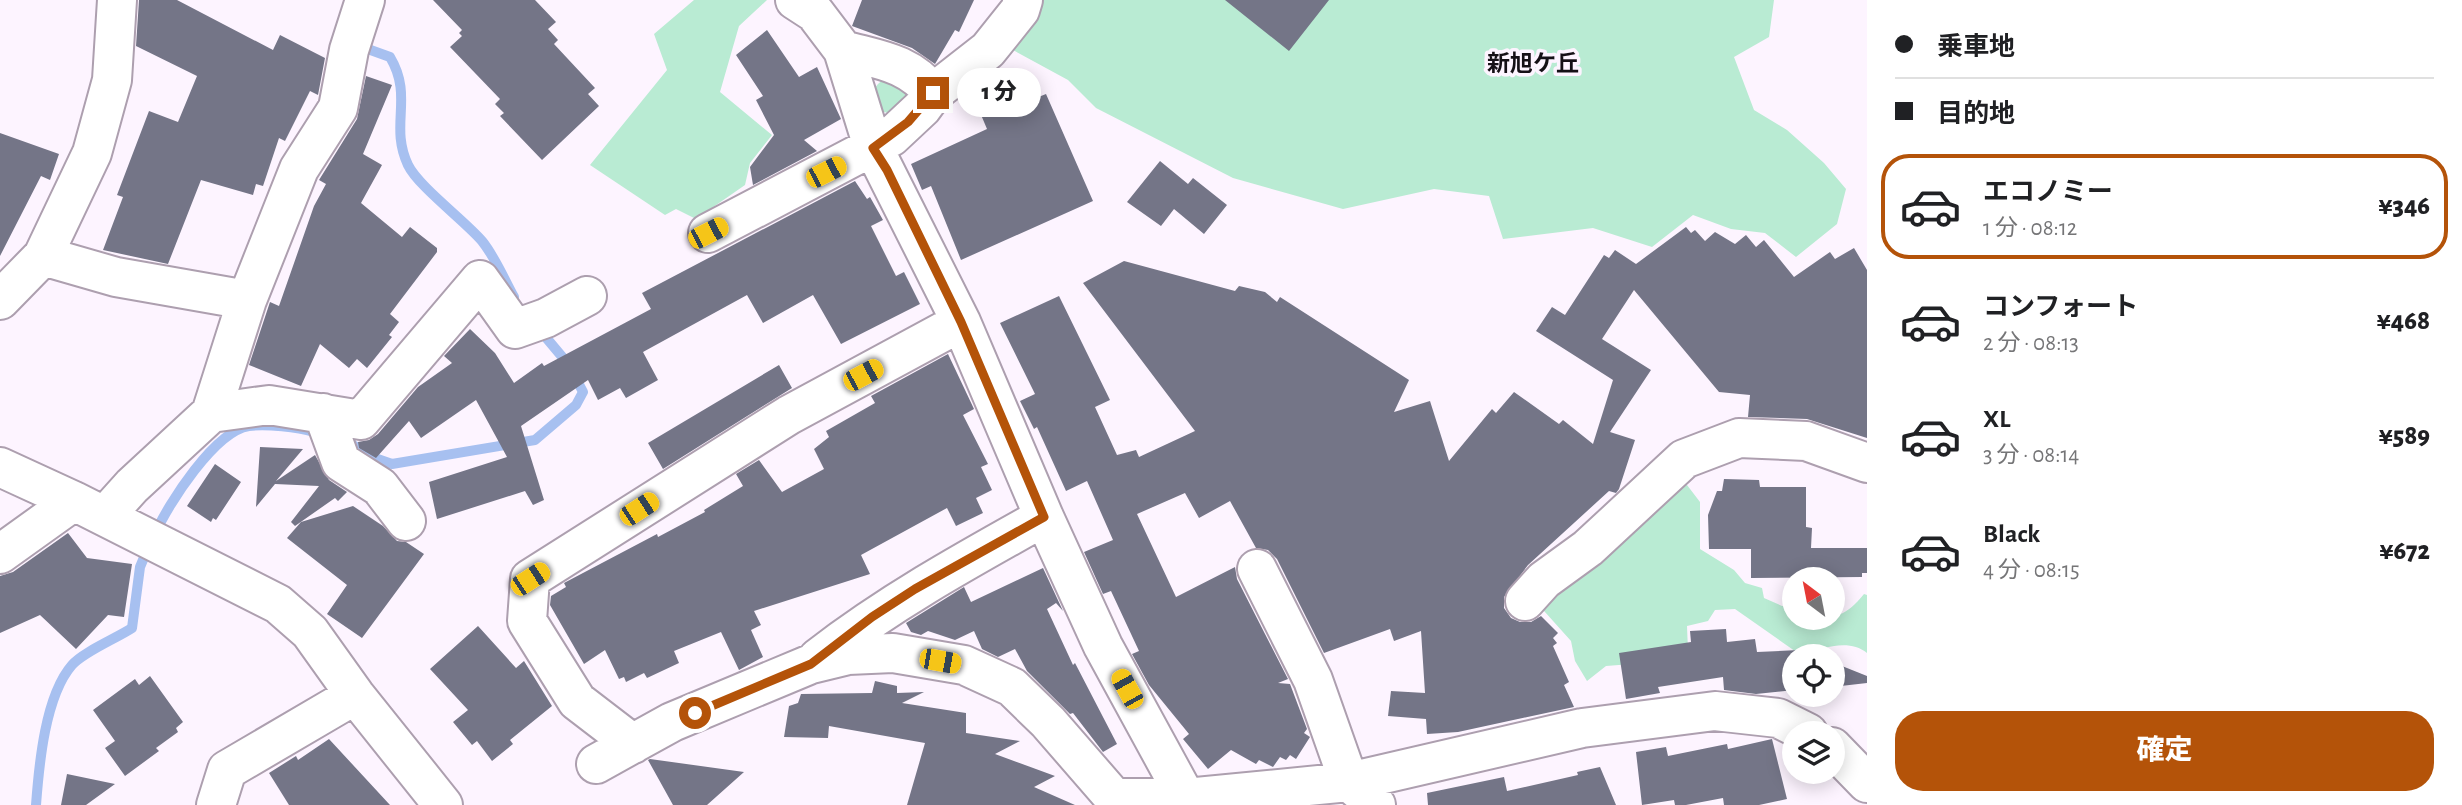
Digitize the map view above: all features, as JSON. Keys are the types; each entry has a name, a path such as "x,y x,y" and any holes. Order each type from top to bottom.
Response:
{"street":[{"path":"0,300 43,256 92,153 112,80 117,0"},
{"path":"0,554 132,486 211,413 247,300 299,169 338,108 349,50 365,0"},
{"path":"708,233 873,148 908,122 933,93 988,50 1020,10 1023,0"},
{"path":"810,4 843,50 873,148 887,170 961,322 1044,517 1103,646 1186,798"},
{"path":"843,50 885,59 902,66 920,77 933,93"},
{"path":"43,256 116,277 247,300"},
{"path":"211,413 269,405 361,420 480,280 515,329 546,318 587,296"},
{"path":"633,744 577,701 527,621 530,579 789,415 961,322"},
{"path":"323,413 341,462 380,487 406,521"},
{"path":"1525,601 1544,580 1588,548 1684,459 1739,438 1806,441 1867,463"},
{"path":"0,467 278,604 298,620 440,804"},
{"path":"811,664 904,596 1044,517"},
{"path":"1257,569 1314,680 1362,794"},
{"path":"596,764 672,722 811,664 848,654 893,653 964,665 1012,687 1048,722 1114,798 1362,794 1582,728 1715,711 1778,718 1784,721"},
{"path":"218,797 227,770 355,695"},
{"path":"1845,760 1867,783"}],"green space":[{"path":"694,0 767,0 739,26 720,92 772,135 750,163 745,185 696,219 676,209 665,215 590,165 667,70 654,34"},
{"path":"1039,0 1774,0 1769,37 1734,57 1754,110 1787,130 1824,163 1846,189 1837,224 1796,257 1765,233 1731,229 1693,215 1652,247 1593,228 1503,239 1489,196 1434,189 1343,209 1233,178 1096,108 1068,80 1013,50"},
{"path":"890,79 902,84 907,96 902,108 890,113 878,108 873,96 878,84"},
{"path":"1687,485 1700,502 1700,549 1734,570 1745,583 1762,588 1764,598 1782,606 1782,630 1845,630 1845,612 1864,594 1867,595 1867,653 1845,644 1785,644 1735,609 1715,610 1708,621 1687,626 1688,651 1632,664 1606,666 1587,681 1575,661 1571,641 1536,602 1670,487"}],"building":[{"path":"139,0 177,0 273,50 280,35 325,58 318,95 310,91 285,141 279,138 263,186 256,184 253,195 201,180 168,264 103,250 123,197 117,195 149,111 178,122 197,76 136,46"},
{"path":"433,0 535,0 556,22 548,29 558,40 554,44 595,88 588,94 599,106 542,160 500,116 504,113 495,104 500,99 450,47 462,36 459,33 462,30"},
{"path":"862,0 974,0 959,32 955,30 935,64 912,48 852,26"},
{"path":"1225,0 1329,0 1289,51"},
{"path":"767,30 799,77 817,67 841,119 804,140 817,151 753,185 750,167 774,135 756,100 763,96 736,55"},
{"path":"366,76 392,85 363,154 382,165 361,203 402,237 410,227 437,248 437,252 390,314 399,322 389,335 392,337 367,368 357,359 349,368 320,344 301,386 249,365 270,302 279,306 314,206 326,184 319,180 357,119"},
{"path":"1046,94 1093,201 961,260 931,186 922,190 911,164 987,129 979,110 1008,99 1011,108"},
{"path":"0,133 59,154 50,180 41,176 0,256"},
{"path":"1160,161 1188,184 1193,178 1227,205 1204,234 1174,209 1161,226 1127,202"},
{"path":"855,181 867,199 870,197 883,220 871,226 896,276 904,272 920,304 841,344 813,295 763,323 747,295 643,352 658,380 626,398 620,388 598,400 588,380 521,426 544,500 533,505 525,491 437,519 429,482 507,457 476,400 421,438 409,421 376,458 359,448 358,442 369,440 378,434 418,387 452,363 444,356 470,329 495,353 514,383 542,363 544,366 651,309 642,293"},
{"path":"1686,227 1691,233 1695,230 1705,241 1715,232 1735,244 1746,235 1756,247 1764,240 1794,277 1830,252 1835,259 1854,248 1867,270 1867,438 1807,419 1748,417 1750,395 1719,392 1634,290 1602,339 1651,370 1610,432 1635,440 1619,489 1616,493 1609,491 1528,565 1504,597 1504,608 1511,618 1520,622 1531,622 1541,616 1558,633 1553,638 1557,643 1553,646 1569,682 1564,685 1574,707 1458,732 1427,734 1426,719 1388,716 1391,691 1425,693 1421,631 1394,641 1390,629 1324,653 1277,559 1268,550 1256,548 1230,501 1199,518 1185,493 1137,514 1176,597 1235,567 1237,579 1288,679 1278,683 1290,684 1307,729 1304,733 1310,737 1296,759 1290,755 1286,760 1280,757 1273,767 1259,760 1256,764 1231,750 1208,769 1183,739 1189,734 1149,685 1132,654 1139,651 1111,591 1103,594 1084,552 1113,540 1087,481 1066,491 1037,427 1034,429 1020,401 1035,394 1000,323 1059,296 1110,400 1095,407 1117,455 1136,450 1139,457 1195,431 1083,283 1124,261 1235,291 1239,286 1265,292 1277,302 1280,297 1409,380 1394,412 1430,401 1449,461 1492,409 1496,413 1514,392 1559,424 1563,420 1593,444 1613,380 1536,331 1552,307 1565,315 1604,255 1609,258 1615,250 1636,264"},
{"path":"948,354 974,409 963,415 988,464 981,467 992,490 976,498 983,513 956,526 947,508 861,555 870,574 754,611 761,625 751,630 763,657 739,670 721,632 674,651 679,663 647,678 644,673 626,682 624,677 619,679 605,650 584,664 550,605 551,596 566,587 564,583 705,512 704,510 743,486 736,474 759,460 782,492 824,469 814,449 829,437 826,431 875,403 871,396"},
{"path":"779,365 792,388 663,469 648,443"},
{"path":"260,447 303,449 276,481 315,455 329,480 347,492 338,501 335,498 295,526 291,522 319,486 275,484 256,507"},
{"path":"215,464 241,482 216,520 213,518 211,522 187,506"},
{"path":"1724,479 1759,480 1760,487 1806,487 1806,527 1812,528 1811,548 1867,548 1867,573 1862,573 1862,577 1845,577 1845,567 1782,567 1782,578 1751,578 1751,549 1709,549 1708,515 1717,491 1722,491"},
{"path":"353,506 383,526 397,541 406,542 424,554 362,638 327,614 347,585 287,538 301,522"},
{"path":"68,533 87,558 132,564 124,617 108,615 76,649 40,615 0,633 0,576 13,572"},
{"path":"1043,568 1063,611 1056,603 1047,609 1073,665 1075,663 1117,744 1103,752 1073,713 1070,714 1027,671 1015,649 998,657 982,649 974,631 955,640 928,631 921,635 911,632 906,623 964,587 971,602"},
{"path":"478,626 516,668 524,661 552,706 510,740 513,744 492,761 477,741 472,745 453,722 468,710 430,669"},
{"path":"1726,629 1727,642 1755,639 1757,652 1782,651 1782,691 1756,694 1724,690 1723,677 1658,687 1660,693 1626,699 1619,653 1691,642 1690,631"},
{"path":"1845,667 1867,676 1867,683 1845,686"},
{"path":"150,676 183,722 176,728 178,732 156,748 159,751 125,776 105,748 115,741 93,710 135,679 139,685"},
{"path":"875,681 897,686 897,693 924,692 902,703 966,713 966,733 1020,741 995,754 1055,776 1034,787 1075,805 907,805 925,743 829,726 828,738 784,737 789,706 798,703 801,694 872,693"},
{"path":"329,739 390,805 289,805 269,773 296,756 298,760"},
{"path":"1772,739 1787,799 1759,805 1724,805 1723,798 1686,805 1675,805 1674,800 1642,805 1636,752 1666,747 1668,756 1727,744 1728,749"},
{"path":"648,760 744,772 707,805 673,805"},
{"path":"1600,767 1616,805 1428,805 1427,793 1504,777 1507,791 1578,775 1577,772"},
{"path":"67,774 115,784 86,805 61,805"}],"waterway":[{"path":"361,43 365,48 390,57 397,71 401,98 401,137 408,165 421,183 482,241 514,297"},
{"path":"346,440 369,456 392,464 535,440 576,405 583,392 569,365 538,328"},
{"path":"155,534 170,505 194,471 208,454 236,431 249,426 264,425 314,432"},
{"path":"36,805 45,732 55,694 77,660 132,628 140,567 148,548"}],"district":[{"name":"新旭ケ丘","path":"1533,63"}],"route":[{"path":"695,713 811,664 872,617 915,589 1044,517 961,322 887,170 873,148 908,122 933,93"}]}
